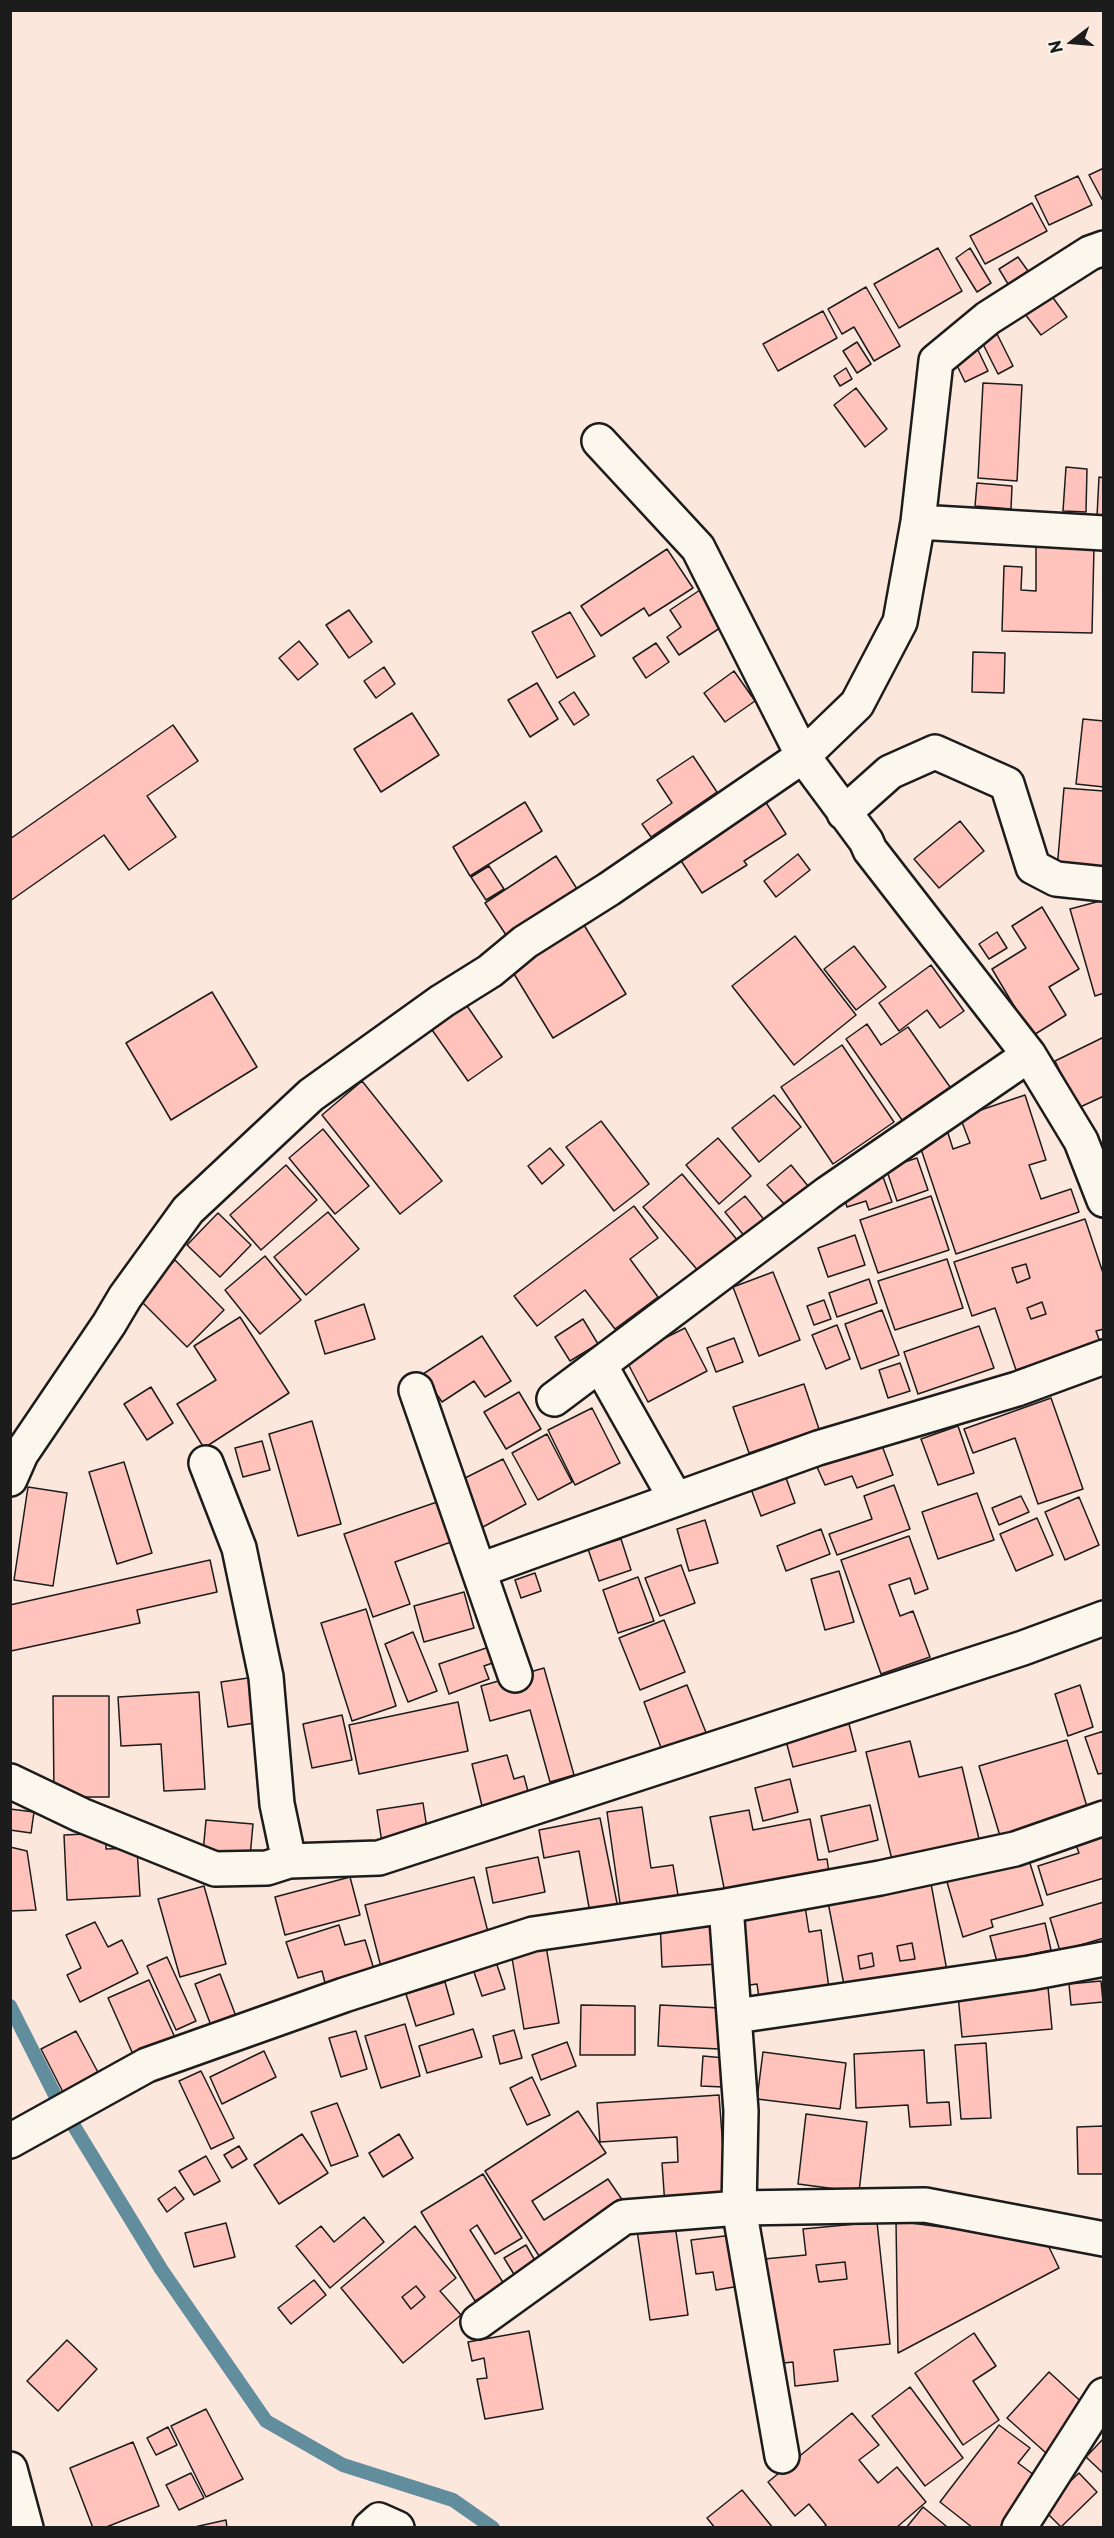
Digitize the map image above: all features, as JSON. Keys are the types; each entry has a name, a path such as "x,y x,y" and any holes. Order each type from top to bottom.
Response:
{"street":[{"path":"10,1479 21,1454 109,1324 124,1297 188,1210 311,1095 442,1001 490,971 525,942 609,889 803,756 857,704 900,621 918,522 936,361 988,318 1090,253 1104,248"},
{"path":"599,441 698,548 803,756 866,841 870,850 1029,1055 1081,1142 1104,1200"},
{"path":"918,522 1104,533"},
{"path":"844,813 890,772 935,752 1007,784 1032,867 1056,879 1104,884"},
{"path":"554,1399 828,1193 1029,1055"},
{"path":"480,1570 818,1448 1017,1389 1104,1357"},
{"path":"600,1365 675,1498"},
{"path":"416,1390 515,1675"},
{"path":"206,1463 239,1548 266,1677 277,1804 289,1861"},
{"path":"10,1781 81,1815 215,1869 267,1868 289,1861 380,1858 1023,1648 1104,1618"},
{"path":"24,2133 147,2065 344,1995 533,1934 726,1906 880,1878 1015,1849 1104,1818"},
{"path":"726,1906 736,2016 741,2111 739,2208 782,2456"},
{"path":"736,2016 1030,1973 1104,1959"},
{"path":"478,2322 624,2217 739,2208 925,2205 1104,2239"},
{"path":"1019,2528 1104,2395"},
{"path":"10,2469 26,2528"},
{"path":"370,2528 379,2520 397,2528"}],"building":[{"path":"1104,168 1104,203 1089,175"},
{"path":"1078,176 1092,205 1049,225 1035,196"},
{"path":"1032,203 1047,231 985,264 970,236"},
{"path":"938,248 962,291 899,328 874,284"},
{"path":"970,248 991,283 977,292 956,258"},
{"path":"1018,257 1028,271 1008,284 999,269"},
{"path":"866,287 900,346 874,361 854,327 842,334 828,309"},
{"path":"1051,295 1067,317 1041,335 1025,314"},
{"path":"823,311 837,338 778,371 763,344"},
{"path":"996,332 1013,366 998,374 981,340"},
{"path":"857,342 871,364 857,373 843,351"},
{"path":"976,346 988,371 965,382 953,357"},
{"path":"846,368 852,379 840,386 834,376"},
{"path":"983,383 1022,385 1017,481 978,478"},
{"path":"856,388 887,429 865,447 834,405"},
{"path":"1066,467 1087,469 1086,512 1063,511"},
{"path":"1099,477 1104,478 1104,517 1097,516"},
{"path":"977,483 1012,486 1011,509 975,506"},
{"path":"1036,546 1094,547 1092,633 1002,631 1004,566 1022,567 1021,590 1036,591"},
{"path":"667,549 693,588 649,616 644,608 601,636 581,606"},
{"path":"700,590 723,626 679,655 667,637 681,627 670,610"},
{"path":"349,610 372,642 349,658 326,625"},
{"path":"570,612 595,656 557,678 532,632"},
{"path":"299,641 318,664 298,680 279,658"},
{"path":"656,643 669,662 646,678 633,658"},
{"path":"973,652 1005,653 1004,693 972,692"},
{"path":"384,667 395,684 376,698 364,681"},
{"path":"734,671 755,701 725,722 704,693"},
{"path":"537,683 558,719 530,737 508,700"},
{"path":"574,692 589,715 574,725 559,702"},
{"path":"412,713 439,755 381,792 354,749"},
{"path":"1083,719 1104,721 1104,787 1076,784"},
{"path":"173,725 198,761 147,796 176,837 129,870 104,835 10,901 10,839"},
{"path":"693,756 717,792 651,837 642,824 672,803 657,780"},
{"path":"1064,788 1104,791 1104,873 1057,869"},
{"path":"765,801 786,834 744,861 747,865 702,893 676,853"},
{"path":"525,802 542,831 470,876 453,847"},
{"path":"960,821 984,851 939,888 914,859"},
{"path":"798,854 810,870 776,897 764,881"},
{"path":"556,856 579,892 508,938 485,903"},
{"path":"489,866 504,889 486,900 471,877"},
{"path":"1104,900 1104,993 1095,996 1070,909"},
{"path":"1042,907 1079,969 1049,987 1066,1015 1032,1036 992,969 1026,948 1012,926"},
{"path":"584,925 626,994 553,1038 511,969"},
{"path":"997,932 1007,948 989,959 979,944"},
{"path":"795,936 856,1015 794,1065 732,986"},
{"path":"854,946 886,987 856,1010 824,969"},
{"path":"931,965 964,1011 940,1028 927,1010 899,1031 879,1003"},
{"path":"212,992 257,1067 171,1120 126,1043"},
{"path":"465,1003 502,1057 468,1081 430,1027"},
{"path":"867,1024 881,1045 908,1027 950,1087 902,1120 846,1039"},
{"path":"1104,1037 1104,1096 1078,1108 1055,1061"},
{"path":"842,1045 894,1122 833,1164 781,1087"},
{"path":"362,1081 442,1181 400,1214 322,1115"},
{"path":"774,1095 801,1127 759,1162 732,1128"},
{"path":"1025,1095 1046,1160 1029,1165 1041,1199 1071,1189 1079,1212 956,1254 918,1140 947,1130 953,1149 970,1143 960,1117"},
{"path":"601,1121 649,1184 614,1211 566,1147"},
{"path":"323,1129 369,1186 335,1214 289,1158"},
{"path":"718,1138 751,1176 719,1204 686,1165"},
{"path":"550,1148 564,1165 542,1184 528,1166"},
{"path":"917,1158 928,1190 897,1201 886,1168"},
{"path":"286,1165 317,1200 261,1250 230,1215"},
{"path":"791,1165 808,1186 786,1206 767,1185"},
{"path":"682,1174 739,1242 701,1274 643,1207"},
{"path":"882,1174 892,1202 869,1210 866,1201 847,1207 841,1187"},
{"path":"745,1196 766,1222 746,1238 725,1212"},
{"path":"931,1196 949,1250 878,1273 860,1220"},
{"path":"634,1206 658,1238 630,1259 658,1297 615,1329 585,1290 537,1326 514,1296"},
{"path":"328,1212 359,1249 306,1295 274,1257"},
{"path":"218,1213 251,1245 220,1277 187,1245"},
{"path":"1085,1219 1104,1276 1104,1329 1096,1331 1100,1342 1016,1370 995,1308 972,1316 954,1262","holes":["1026,1264 1030,1278 1017,1283 1012,1268","1042,1302 1046,1314 1031,1319 1027,1308"]},
{"path":"855,1235 865,1265 828,1277 818,1248"},
{"path":"265,1256 301,1300 260,1334 225,1290"},
{"path":"947,1259 963,1308 895,1330 878,1281"},
{"path":"175,1260 224,1310 187,1347 138,1298"},
{"path":"1026,1264 1030,1278 1017,1283 1012,1268"},
{"path":"773,1272 800,1340 759,1356 733,1287"},
{"path":"869,1279 877,1303 837,1317 829,1293"},
{"path":"824,1300 831,1319 814,1325 807,1306"},
{"path":"1042,1302 1046,1314 1031,1319 1027,1308"},
{"path":"364,1304 375,1339 325,1354 315,1321"},
{"path":"882,1310 899,1355 861,1369 845,1324"},
{"path":"240,1317 289,1393 204,1448 177,1404 216,1380 194,1346"},
{"path":"583,1319 598,1344 570,1361 555,1337"},
{"path":"837,1325 850,1359 826,1369 812,1335"},
{"path":"979,1326 994,1368 918,1394 904,1352"},
{"path":"685,1328 707,1371 648,1402 625,1358"},
{"path":"482,1336 511,1381 485,1397 474,1381 442,1402 423,1374"},
{"path":"734,1338 743,1362 716,1372 707,1348"},
{"path":"900,1363 910,1391 888,1398 879,1370"},
{"path":"804,1384 819,1429 749,1453 733,1407"},
{"path":"151,1387 173,1423 147,1440 124,1404"},
{"path":"519,1392 541,1429 506,1449 484,1412"},
{"path":"1051,1398 1083,1489 1038,1504 1015,1438 973,1453 964,1429"},
{"path":"592,1408 620,1463 575,1485 548,1430"},
{"path":"312,1421 341,1524 298,1536 269,1434"},
{"path":"958,1426 974,1473 938,1485 921,1439"},
{"path":"547,1434 572,1482 538,1500 512,1453"},
{"path":"262,1441 270,1470 243,1477 235,1448"},
{"path":"881,1443 893,1475 857,1488 852,1476 825,1485 817,1467"},
{"path":"503,1459 526,1504 481,1528 457,1482"},
{"path":"124,1462 152,1553 117,1564 89,1472"},
{"path":"785,1475 795,1503 761,1516 751,1489"},
{"path":"894,1485 910,1529 837,1555 829,1534 872,1519 864,1496"},
{"path":"28,1487 67,1493 53,1586 14,1580"},
{"path":"977,1493 994,1540 938,1559 922,1512"},
{"path":"1021,1496 1029,1512 999,1525 992,1508"},
{"path":"1079,1497 1099,1545 1065,1560 1045,1512"},
{"path":"437,1502 451,1542 395,1562 410,1604 373,1617 344,1534"},
{"path":"1037,1518 1053,1555 1016,1571 1000,1534"},
{"path":"705,1520 718,1563 689,1571 677,1529"},
{"path":"821,1529 830,1554 786,1571 777,1546"},
{"path":"909,1536 928,1589 915,1594 910,1578 889,1585 900,1616 913,1611 930,1657 881,1674 841,1560"},
{"path":"621,1539 631,1570 599,1581 588,1549"},
{"path":"210,1560 217,1592 137,1610 140,1623 11,1651 10,1605"},
{"path":"681,1565 695,1603 660,1616 645,1578"},
{"path":"839,1571 854,1622 825,1630 811,1579"},
{"path":"535,1573 541,1591 521,1598 515,1580"},
{"path":"638,1577 654,1621 618,1633 603,1590"},
{"path":"464,1592 474,1628 424,1642 414,1606"},
{"path":"366,1609 396,1706 352,1721 321,1623"},
{"path":"664,1620 685,1672 640,1690 619,1638"},
{"path":"413,1632 437,1691 408,1702 385,1644"},
{"path":"495,1645 501,1660 484,1666 489,1679 449,1694 439,1664"},
{"path":"544,1668 574,1775 550,1782 530,1710 490,1721 481,1686"},
{"path":"248,1678 255,1723 228,1727 221,1682"},
{"path":"687,1685 707,1735 663,1753 644,1702"},
{"path":"1080,1685 1093,1727 1068,1736 1055,1694"},
{"path":"199,1692 205,1789 164,1791 161,1744 121,1746 118,1697"},
{"path":"53,1696 109,1696 109,1797 54,1797"},
{"path":"458,1702 468,1751 359,1774 349,1725"},
{"path":"342,1715 352,1760 312,1768 303,1724"},
{"path":"849,1724 856,1751 793,1767 786,1741"},
{"path":"1104,1731 1104,1773 1098,1774 1085,1737"},
{"path":"1067,1740 1088,1810 1000,1836 979,1766"},
{"path":"910,1741 919,1777 962,1767 980,1843 893,1864 866,1752"},
{"path":"507,1755 514,1779 524,1776 529,1795 482,1806 472,1764"},
{"path":"790,1779 798,1812 763,1821 755,1788"},
{"path":"423,1803 428,1835 382,1843 377,1810"},
{"path":"870,1805 878,1840 829,1852 821,1816"},
{"path":"642,1807 651,1868 673,1865 679,1901 621,1910 607,1812"},
{"path":"10,1809 34,1812 31,1833 10,1830"},
{"path":"749,1810 753,1830 810,1819 818,1860 827,1859 830,1879 726,1898 710,1817"},
{"path":"600,1818 618,1908 590,1913 579,1851 544,1858 539,1830"},
{"path":"206,1820 253,1824 250,1857 203,1853"},
{"path":"1104,1831 1104,1878 1047,1895 1038,1866 1079,1853 1074,1840"},
{"path":"106,1833 106,1849 137,1848 140,1896 67,1900 64,1835"},
{"path":"10,1847 27,1851 36,1910 10,1911"},
{"path":"538,1857 545,1892 493,1903 486,1868"},
{"path":"1028,1857 1043,1905 991,1920 993,1927 963,1937 947,1882"},
{"path":"350,1877 360,1915 285,1935 275,1897"},
{"path":"474,1877 490,1940 381,1967 365,1905"},
{"path":"930,1878 947,1971 845,1990 827,1897","holes":["912,1943 915,1959 900,1961 897,1946","872,1953 874,1966 860,1969 858,1956"]},
{"path":"204,1886 226,1964 180,1977 158,1899"},
{"path":"1104,1902 1104,1938 1060,1951 1050,1918"},
{"path":"805,1906 809,1932 821,1930 829,1988 759,1998 757,1984 743,1986 733,1916"},
{"path":"716,1918 719,1964 662,1967 660,1920"},
{"path":"95,1922 108,1947 122,1940 138,1973 80,2002 67,1975 81,1968 66,1935"},
{"path":"1045,1923 1051,1950 997,1962 990,1936"},
{"path":"339,1925 345,1945 365,1940 376,1976 327,1991 322,1971 298,1978 286,1942"},
{"path":"912,1943 915,1959 900,1961 897,1946"},
{"path":"546,1946 559,2023 524,2029 511,1952"},
{"path":"872,1953 874,1966 860,1969 858,1956"},
{"path":"167,1957 196,2021 176,2030 147,1966"},
{"path":"496,1962 505,1989 482,1996 473,1969"},
{"path":"220,1974 237,2019 212,2028 195,1984"},
{"path":"149,1980 177,2042 136,2061 108,1998"},
{"path":"1101,1981 1103,2002 1071,2005 1069,1984"},
{"path":"445,1982 454,2014 416,2026 406,1994"},
{"path":"1048,1987 1052,2029 962,2037 958,1995"},
{"path":"581,2005 635,2006 635,2055 580,2055"},
{"path":"660,2005 721,2008 719,2049 658,2046"},
{"path":"405,2024 420,2076 381,2088 365,2036"},
{"path":"473,2029 482,2057 427,2073 419,2046"},
{"path":"514,2030 522,2058 500,2064 493,2036"},
{"path":"76,2031 101,2078 65,2096 41,2049"},
{"path":"356,2031 367,2069 341,2077 329,2038"},
{"path":"567,2042 576,2066 541,2080 532,2055"},
{"path":"986,2043 991,2118 961,2119 955,2045"},
{"path":"924,2050 927,2103 949,2102 951,2125 910,2127 908,2105 856,2108 854,2054"},
{"path":"264,2051 276,2077 222,2104 210,2077"},
{"path":"763,2052 846,2063 840,2109 757,2099"},
{"path":"703,2056 725,2058 723,2087 701,2086"},
{"path":"201,2071 234,2138 211,2149 179,2081"},
{"path":"532,2077 550,2115 527,2125 510,2088"},
{"path":"719,2095 727,2202 665,2206 662,2163 678,2162 677,2137 600,2142 597,2103"},
{"path":"337,2103 358,2156 331,2166 311,2112"},
{"path":"578,2111 606,2153 532,2201 544,2220 608,2179 623,2201 539,2256 485,2171"},
{"path":"806,2114 867,2122 859,2192 798,2184"},
{"path":"1104,2126 1104,2174 1078,2174 1077,2127"},
{"path":"302,2134 328,2173 279,2204 254,2165"},
{"path":"399,2134 413,2158 383,2177 369,2153"},
{"path":"239,2146 247,2159 232,2168 224,2155"},
{"path":"206,2156 220,2181 194,2195 179,2171"},
{"path":"483,2174 522,2238 495,2254 477,2225 470,2230 504,2284 475,2301 421,2212"},
{"path":"175,2187 184,2199 167,2212 158,2199"},
{"path":"364,2217 384,2242 330,2288 296,2246 321,2226 334,2242"},
{"path":"896,2221 1046,2241 1059,2268 898,2353"},
{"path":"877,2222 890,2344 834,2350 838,2381 795,2386 793,2362 775,2364 764,2259 806,2255 803,2229","holes":["845,2262 847,2279 819,2282 816,2265"]},
{"path":"226,2223 235,2257 194,2267 185,2233"},
{"path":"675,2225 688,2315 650,2320 637,2230"},
{"path":"415,2226 456,2278 440,2291 461,2315 403,2363 341,2288","holes":["416,2286 425,2297 411,2309 402,2297"]},
{"path":"733,2235 740,2286 716,2290 713,2272 696,2274 691,2240"},
{"path":"526,2245 537,2264 515,2276 504,2258"},
{"path":"845,2262 847,2279 819,2282 816,2265"},
{"path":"314,2280 326,2295 291,2324 278,2308"},
{"path":"416,2286 425,2297 411,2309 402,2297"},
{"path":"529,2331 543,2409 485,2419 477,2379 487,2378 484,2358 472,2361 468,2342"},
{"path":"974,2333 996,2366 973,2381 999,2420 963,2445 915,2373"},
{"path":"67,2340 97,2369 58,2411 27,2381"},
{"path":"1049,2372 1088,2408 1046,2453 1007,2418"},
{"path":"910,2387 963,2458 925,2486 872,2416"},
{"path":"206,2409 243,2479 206,2497 171,2426"},
{"path":"852,2413 879,2445 859,2460 878,2483 897,2467 926,2502 896,2528 823,2528 826,2525 809,2504 795,2516 768,2482"},
{"path":"999,2425 1030,2448 1018,2463 1038,2478 1001,2528 973,2528 940,2502"},
{"path":"168,2427 177,2445 156,2455 147,2438"},
{"path":"1104,2438 1104,2474 1086,2457"},
{"path":"133,2442 159,2506 104,2528 93,2528 70,2468"},
{"path":"191,2473 204,2498 179,2510 166,2485"},
{"path":"1079,2473 1097,2492 1061,2527 1042,2508"},
{"path":"742,2490 773,2528 715,2528 707,2518"},
{"path":"923,2507 946,2526 945,2528 906,2528"},
{"path":"226,2520 227,2528 190,2528"}],"waterway":[{"path":"10,2006 55,2095 161,2269 266,2421 343,2465 453,2500 493,2528"}]}
